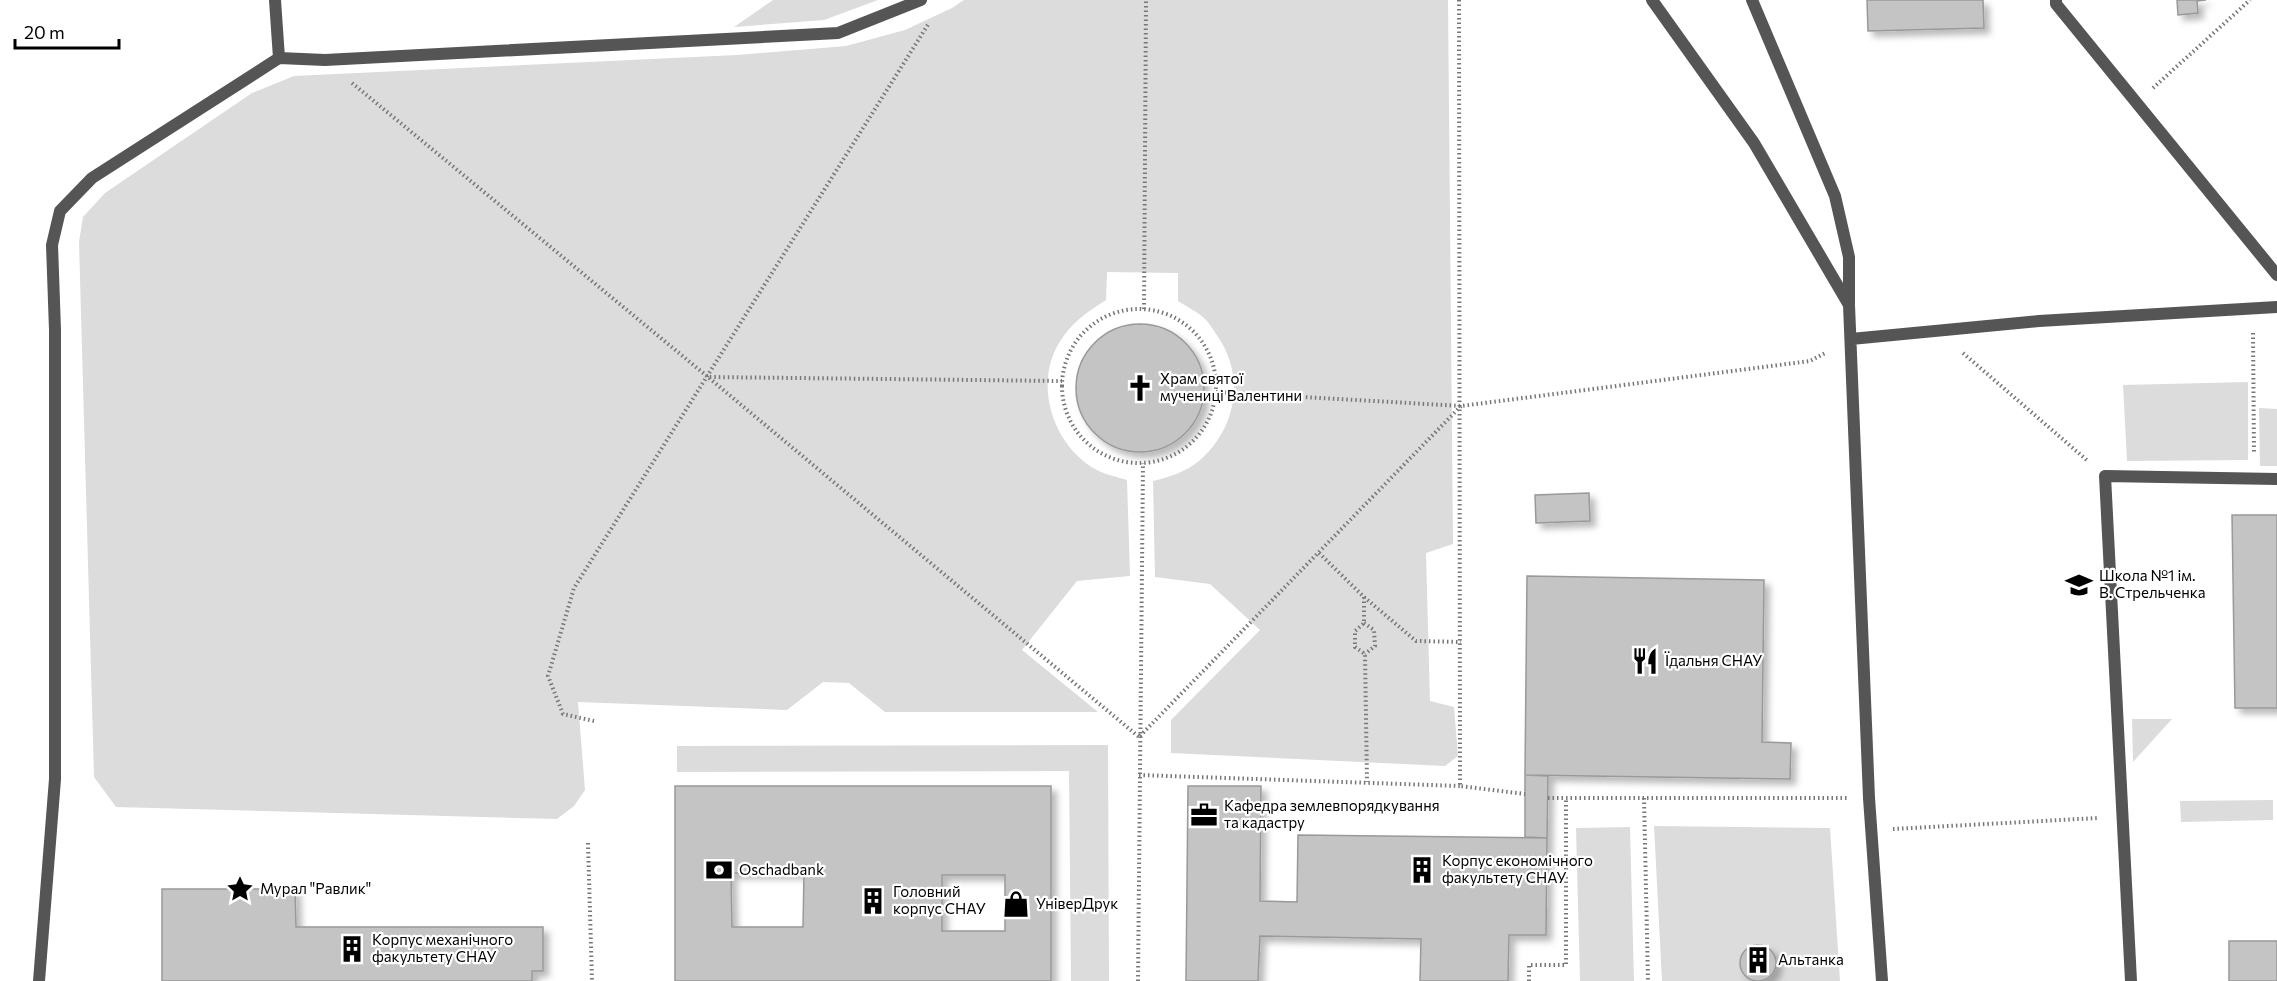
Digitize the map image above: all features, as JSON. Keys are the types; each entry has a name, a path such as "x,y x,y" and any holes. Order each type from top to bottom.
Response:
{"lane":[{"path":"275,0 279,58"},
{"path":"39,981 55,779 55,330 52,245 60,211 93,177 279,58 325,60 838,33 921,0"},
{"path":"1652,0 1754,143 1849,305"},
{"path":"1752,0 1835,196 1849,257 1869,798 1882,981"},
{"path":"2056,0 2056,4 2277,275"},
{"path":"1851,339 2039,321 2277,307"},
{"path":"2131,981 2105,476 2277,479"}],"path":[{"path":"1144,309 1146,0"},
{"path":"1460,0 1460,786"},
{"path":"2136,103 2250,0"},
{"path":"594,721 563,714 548,676 574,588 931,20"},
{"path":"325,60 1139,737"},
{"path":"1144,309 1168,314 1188,327 1204,345 1214,368 1216,392 1211,414 1200,433 1184,448 1165,459 1143,463 1121,461 1101,453 1084,440 1071,423 1064,403 1062,381 1067,357 1079,337 1098,321 1120,311 1144,309"},
{"path":"2253,309 2254,479"},
{"path":"1937,331 2105,476"},
{"path":"1216,392 1461,406 1810,361 1851,339"},
{"path":"708,377 1062,381"},
{"path":"1139,737 1461,406"},
{"path":"1138,981 1138,775 1143,463"},
{"path":"1319,552 1364,597 1416,641 1461,642"},
{"path":"1364,597 1364,623 1355,631 1355,647 1365,654"},
{"path":"1364,623 1374,630 1375,646 1365,654"},
{"path":"1365,654 1367,782"},
{"path":"1138,775 1460,786 1525,794"},
{"path":"1548,798 1869,798"},
{"path":"1529,981 1529,965 1566,965 1566,798"},
{"path":"1644,798 1648,981"},
{"path":"1871,830 2123,817"},
{"path":"588,843 592,981"}],"shaded area":[{"path":"773,0 878,0 824,20 734,27"},
{"path":"964,0 1448,0 1453,544 1426,553 1430,701 1454,707 1458,756 1445,766 1171,753 1171,720 1260,630 1210,584 1155,577 1153,481 1189,468 1212,448 1229,417 1234,384 1225,350 1212,328 1202,316 1178,301 1178,273 1107,272 1106,300 1080,318 1059,343 1051,360 1048,396 1059,431 1082,460 1108,475 1127,480 1130,576 1077,581 1022,650 1098,712 885,712 849,683 823,682 787,710 578,702 585,790 574,806 557,819 116,807 94,777 79,242 83,217 105,193 252,93 294,76 737,55 846,46 905,30"},
{"path":"2248,382 2248,460 2127,461 2123,385"},
{"path":"2259,408 2277,409 2277,466 2260,466"},
{"path":"2132,719 2172,719 2133,762"},
{"path":"1108,745 1109,981 1071,981 1069,771 677,772 677,746"},
{"path":"2273,800 2273,820 2181,822 2180,801"},
{"path":"1654,826 1830,828 1840,981 1662,981"},
{"path":"1630,827 1634,981 1580,981 1576,828"}],"building":[{"path":"1867,0 1983,0 1984,28 1868,31"},
{"path":"2177,0 2206,0 2197,1 2198,13 2178,15"},
{"name":"Храм святої мучениці Валентини","path":"1140,324 1165,328 1186,342 1200,363 1204,388 1200,413 1186,434 1165,448 1140,452 1115,448 1094,434 1080,413 1076,388 1080,363 1094,342 1115,328"},
{"path":"1589,493 1590,521 1536,523 1535,495"},
{"path":"2232,515 2277,515 2277,708 2235,708"},
{"name":"Їдальня СНАУ","path":"1527,576 1764,580 1762,742 1791,743 1790,779 1525,775"},
{"path":"1525,775 1548,776 1547,838 1525,837"},
{"name":"Головний корпус СНАУ","path":"675,786 1051,786 1051,981 675,981","holes":["731,873 804,873 803,927 732,927","942,875 1005,875 1005,931 942,931"]},
{"name":"Корпус економічного факультету СНАУ","path":"1188,786 1261,786 1260,901 1297,902 1298,835 1547,838 1546,935 1509,935 1508,981 1420,981 1421,939 1260,936 1258,981 1186,981"},
{"name":"Корпус механічного факультету СНАУ","path":"162,889 295,889 296,927 543,927 543,971 532,971 532,981 162,981"},
{"path":"2229,941 2277,941 2277,981 2229,981"},
{"name":"Альтанка","path":"1758,945 1771,950 1776,963 1771,976 1758,981 1745,976 1740,963 1745,950"}],"place":[{"name":"Храм святої мучениці Валентини","path":"1140,388"},
{"name":"Школа №1 ім. В. Стрельченка","path":"2079,585"},
{"name":"Їдальня СНАУ","path":"1645,661"},
{"name":"Кафедра землевпорядкування та кадастру","path":"1204,815"},
{"name":"Oschadbank","path":"719,870"},
{"name":"Корпус економічного факультету СНАУ","path":"1422,870"},
{"name":"Мурал \"Равлик\"","path":"240,889"},
{"name":"Головний корпус СНАУ","path":"873,901"},
{"name":"УніверДрук","path":"1016,904"},
{"name":"Корпус механічного факультету СНАУ","path":"352,949"},
{"name":"Альтанка","path":"1758,960"}]}
